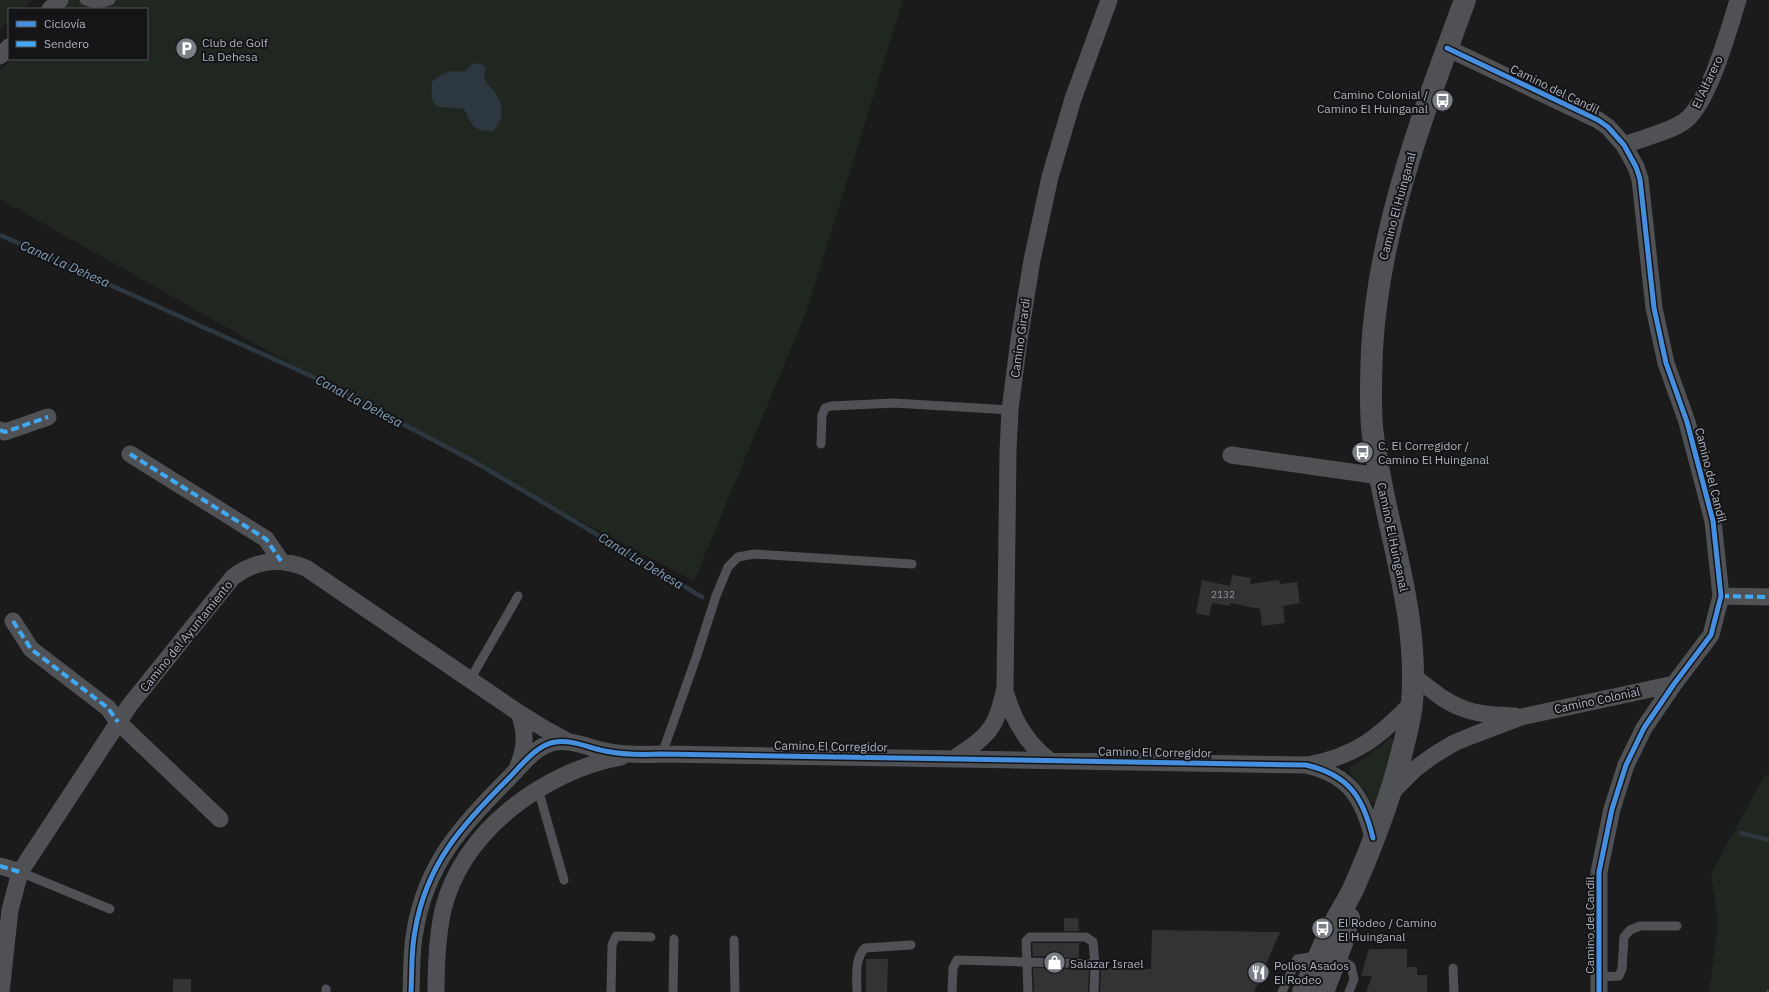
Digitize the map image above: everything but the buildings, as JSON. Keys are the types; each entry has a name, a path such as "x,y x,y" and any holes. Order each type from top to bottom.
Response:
{"street":[{"path":"51,8 60,0"},
{"name":"Camino Girardi","path":"953,759 972,747 988,734 1001,706 1005,688 1007,564 1006,508 1010,410 1024,303 1050,177 1073,99 1109,0"},
{"name":"Camino El Huinganal","path":"1303,992 1346,929 1354,887 1389,795 1402,750 1412,703 1409,611 1380,476 1372,424 1371,392 1373,330 1381,268 1399,189 1465,0"},
{"name":"El Alfarero","path":"1624,144 1677,126 1696,109 1719,57 1738,0"},
{"path":"0,56 8,48"},
{"name":"Camino del Candil","path":"1447,48 1598,120 1608,127 1624,144 1634,161 1640,179 1654,308 1666,363 1687,422 1713,521 1721,596 1711,635 1674,684 1644,728 1626,765 1612,809 1599,872 1599,985"},
{"path":"0,430 5,432 48,417"},
{"path":"130,454 266,539 281,561"},
{"path":"1231,455 1380,476"},
{"name":"Camino del Ayuntamiento","path":"1,992 10,910 20,872 129,706 233,578 244,569 253,565 270,561 281,561 295,564 314,573 471,678 519,712 567,741"},
{"path":"1721,596 1769,597"},
{"path":"13,621 31,649 108,708 118,722 220,819"},
{"name":"Camino Colonial","path":"1412,675 1439,696 1462,708 1488,714 1521,716"},
{"name":"Camino Colonial","path":"1389,795 1415,769 1454,743 1521,716 1674,684"},
{"name":"Camino Girardi","path":"1005,688 1017,723 1032,744 1049,760"},
{"name":"Camino El Corregidor","path":"436,992 438,935 443,909 457,873 480,839 518,803 538,788 562,776 608,759 630,755 662,754 1306,765 1327,762 1352,752 1387,728 1412,703"},
{"path":"1454,743 1467,727 1467,716 1462,708"},
{"path":"516,771 522,756 525,740 523,722 519,712"},
{"name":"Camino El Corregidor","path":"411,992 412,950 416,925 434,871 453,838 516,771 543,746 553,742 567,741 605,752 630,755"},
{"path":"1348,784 1342,770 1345,760 1352,752"},
{"name":"Camino El Corregidor","path":"1306,765 1328,772 1348,784 1356,793 1364,808 1373,838"},
{"path":"0,866 20,872"},
{"name":"Camino El Huinganal","path":"1323,992 1328,956"}],"lane":[{"path":"84,0 89,3 111,0"},
{"path":"821,444 822,415 828,406 894,403 1010,410"},
{"path":"662,754 716,596 728,567 738,557 754,554 912,564"},
{"path":"471,678 518,596"},
{"path":"538,788 564,880"},
{"path":"20,872 110,908"},
{"path":"1599,985 1619,976 1622,969 1624,937 1630,930 1640,926 1677,926"},
{"path":"611,992 612,945 616,936 651,937"},
{"path":"1028,992 1026,941 1030,937 1086,937 1093,942 1095,964 1094,992"},
{"path":"673,992 674,940"},
{"path":"734,940 735,992"},
{"path":"857,992 858,961 860,953 865,948 911,945"},
{"path":"1282,992 1297,959 1328,956 1351,966 1354,979 1349,992"},
{"path":"952,992 953,968 957,960 1095,964"},
{"path":"1454,968 1454,992"}],"shaded area":[{"path":"0,0 33,0 24,8 8,8 8,23 0,30"},
{"name":"Club de Golf La Dehesa","path":"65,0 903,0 807,310 694,581 390,420 0,199 0,71 10,60 148,60 148,8 58,8"},
{"path":"474,63 484,65 486,70 484,79 494,91 500,102 502,112 500,122 493,131 478,129 474,126 464,109 438,106 432,100 432,82 446,72 464,72"},
{"path":"1390,738 1393,739 1394,742 1377,802 1375,803 1371,801 1366,792 1350,774 1349,767 1368,756"},
{"path":"1769,773 1769,992 1709,992 1718,922 1711,874 1764,776"}],"waterway":[{"name":"Canal La Dehesa","path":"0,235 320,380 475,462 702,597"},
{"name":"Canal La Dehesa","path":"1741,833 1769,840"}],"marked path":[{"path":"0,430 5,432 48,417"},
{"path":"130,454 266,539 281,561"},
{"path":"1721,596 1769,597"},
{"path":"13,621 31,649 108,708 118,722"},
{"path":"0,866 20,872"}],"cycle path":[{"path":"1447,48 1598,120 1608,127 1624,145 1636,167 1640,179 1654,308 1666,363 1687,422 1713,521 1721,596 1711,635 1674,684 1644,728 1626,765 1612,809 1599,872 1599,992"},
{"path":"411,992 412,954 420,907 428,885 448,847 491,796 524,762 541,747 561,741 580,744 605,751 648,755 662,754 1306,765 1321,769 1333,775 1352,790 1364,811 1373,838"}],"place":[{"name":"Club de Golf La Dehesa","path":"186,49"},
{"name":"Camino Colonial / Camino El Huinganal","path":"1443,101"},
{"name":"C. El Corregidor / Camino El Huinganal","path":"1362,452"},
{"name":"El Rodeo / Camino El Huinganal","path":"1323,929"},
{"name":"Salazar Israel","path":"1055,963"},
{"name":"Pollos Asados El Rodeo","path":"1259,972"}]}
